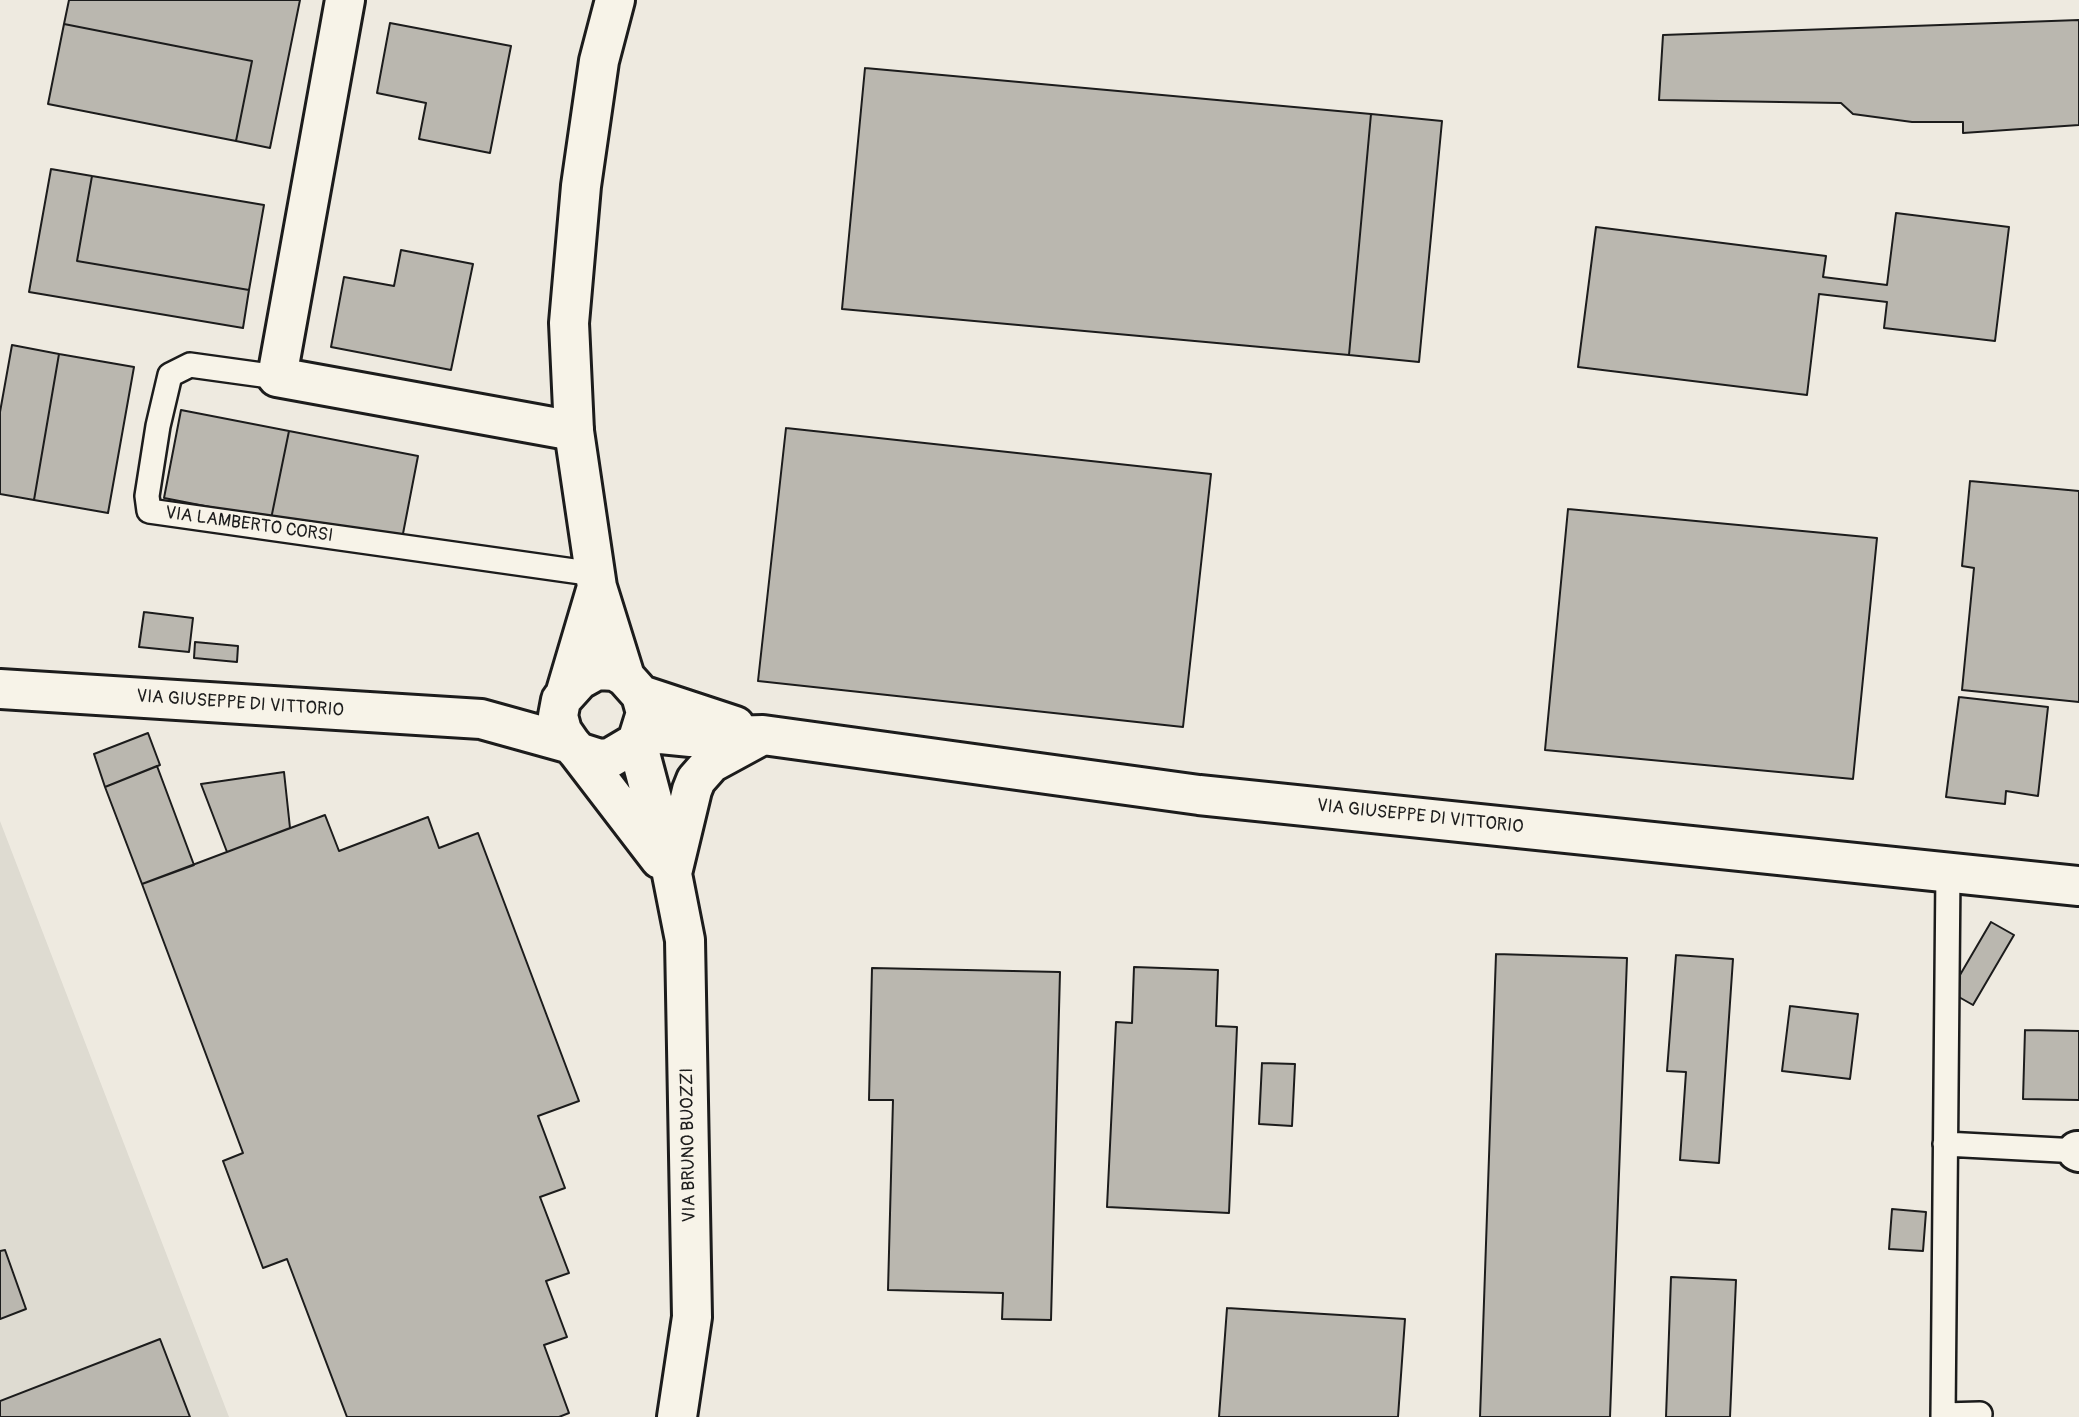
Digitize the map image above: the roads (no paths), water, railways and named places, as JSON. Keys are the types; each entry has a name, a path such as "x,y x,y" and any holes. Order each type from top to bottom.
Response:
{"street":[{"path":"277,377 345,0"},
{"path":"615,0 599,61 581,186 569,323 574,431 596,580 636,712"},
{"name":"VIA LAMBERTO CORSI","path":"277,377 574,431"},
{"path":"575,748 562,731 558,716 596,580"},
{"name":"VIA GIUSEPPE DI VITTORIO","path":"481,719 563,697 579,680 597,670 615,671 636,712"},
{"name":"VIA GIUSEPPE DI VITTORIO","path":"0,689 481,719 575,748 600,760 610,758 636,712"},
{"name":"VIA GIUSEPPE DI VITTORIO","path":"636,712 763,735 1199,795 2079,886"},
{"name":"VIA BRUNO BUOZZI","path":"636,712 685,940 692,1317 677,1417"},
{"name":"VIA BRUNO BUOZZI","path":"672,874 696,780 711,763 763,735"},
{"name":"VIA BRUNO BUOZZI","path":"575,748 672,874"}],"lane":[{"name":"VIA LAMBERTO CORSI","path":"277,377 190,365 170,375 158,426 147,496 149,511 596,580"},
{"path":"1948,871 1944,1416 1980,1414"},
{"path":"1945,1144 2078,1151"}]}
